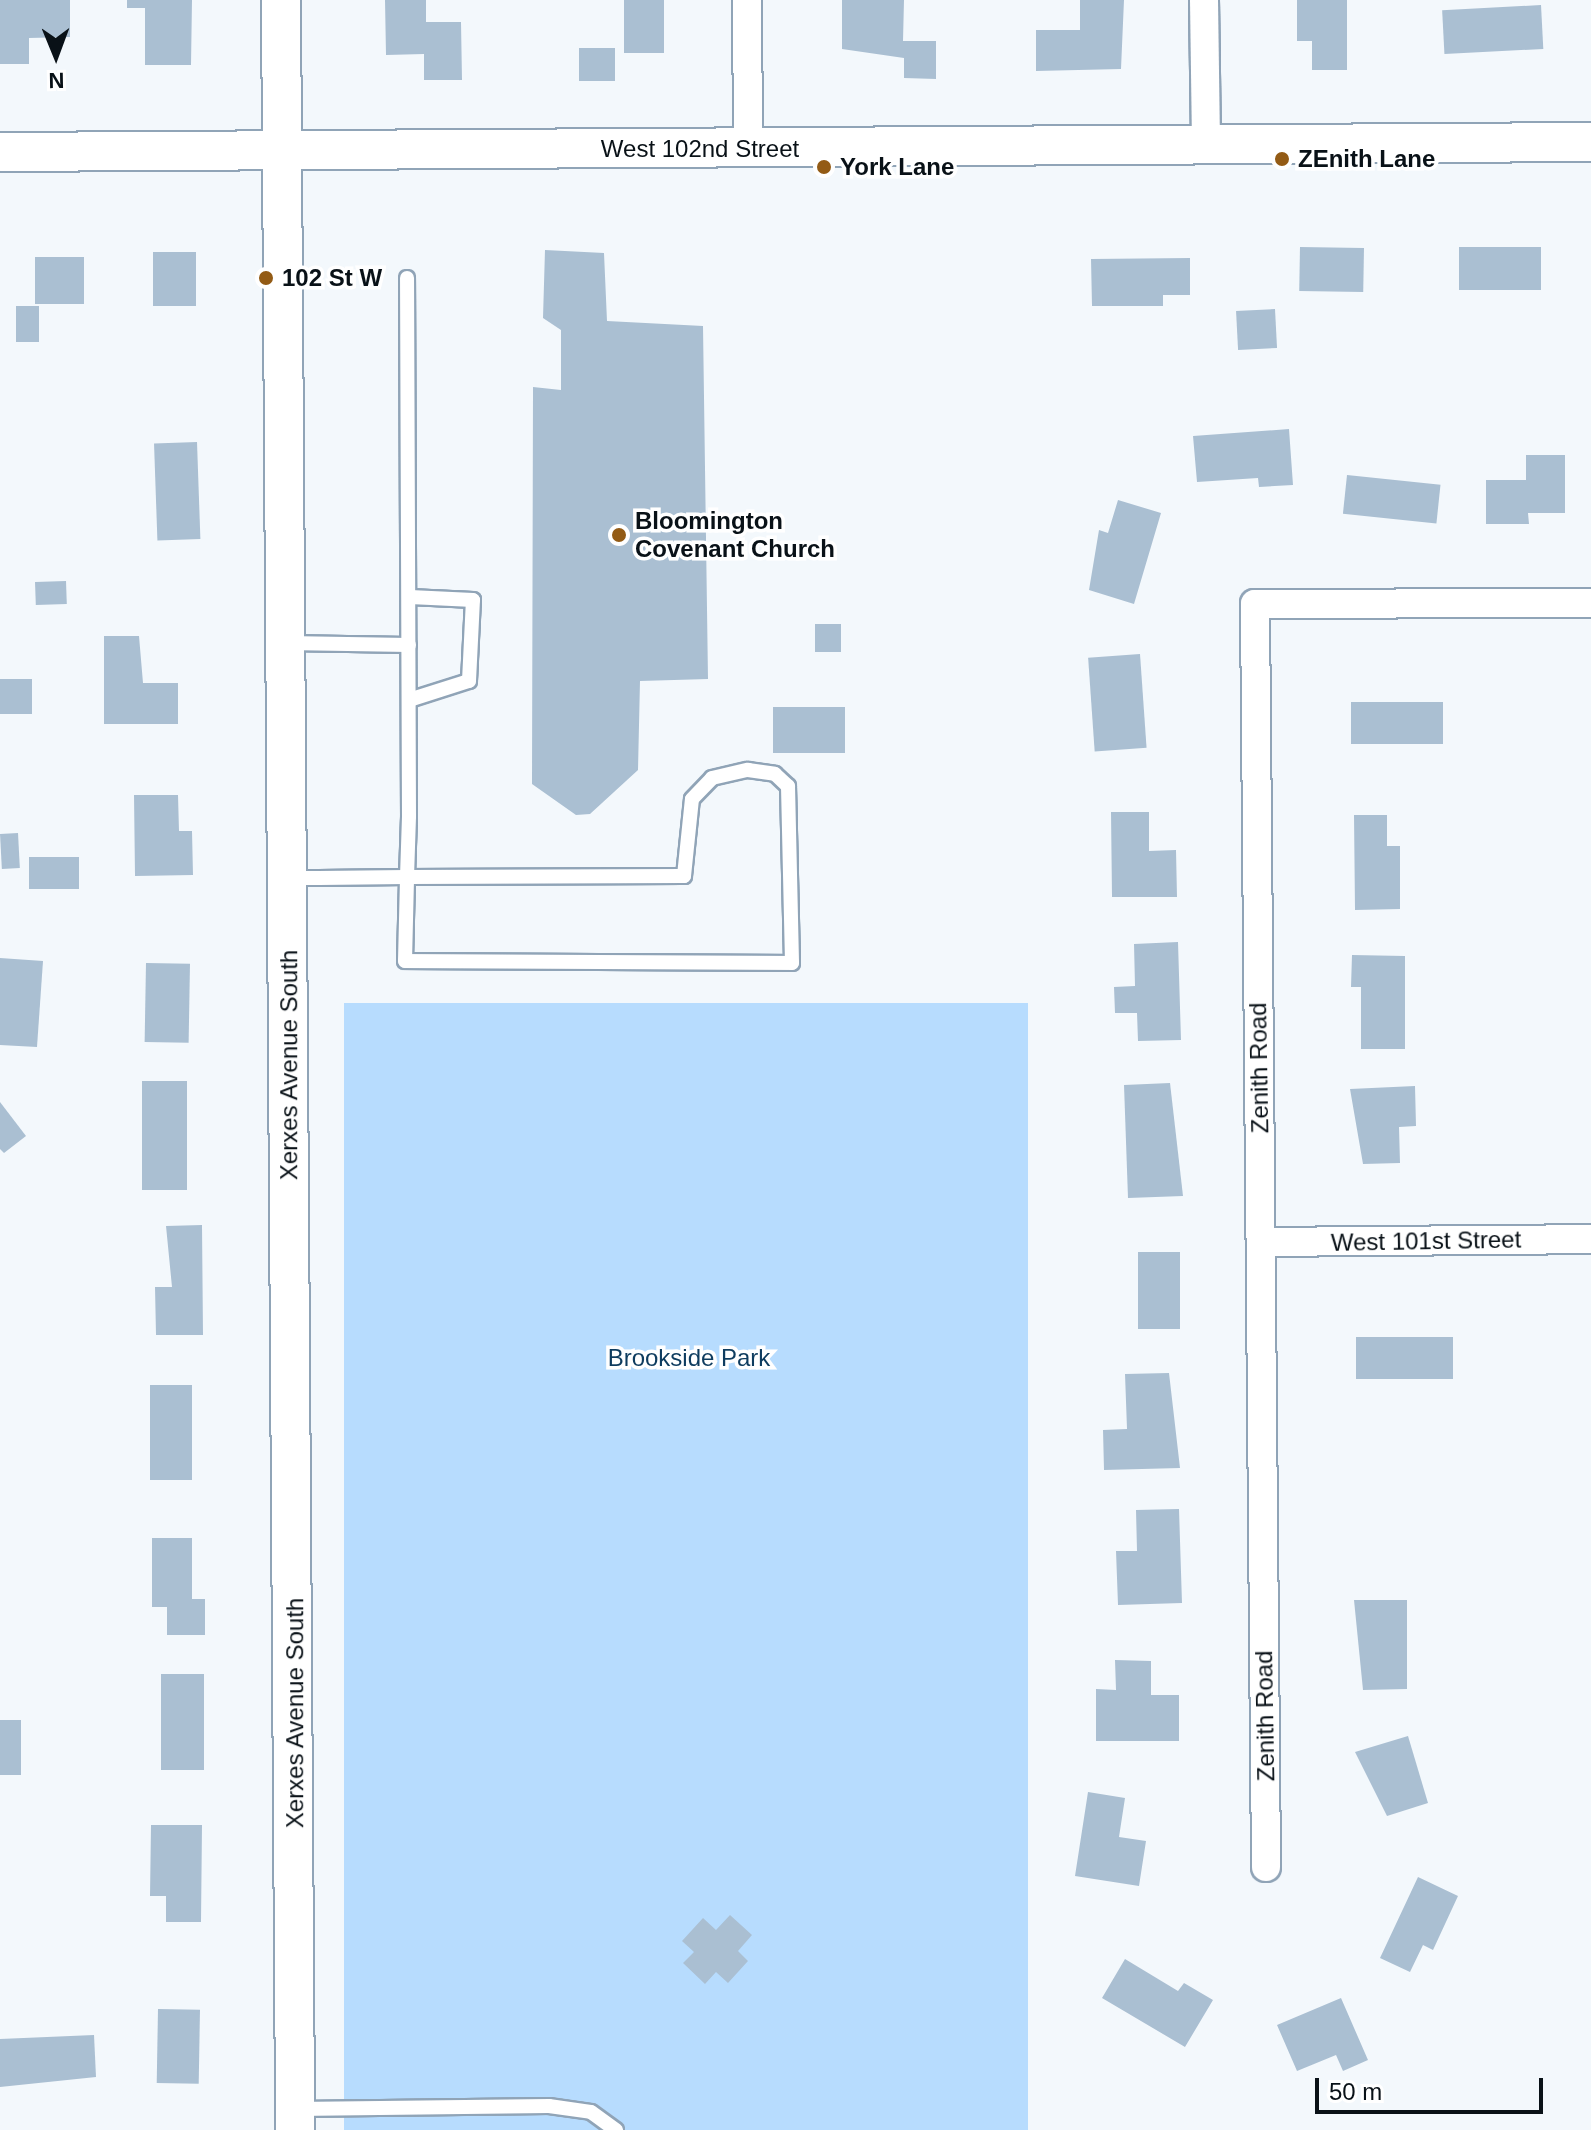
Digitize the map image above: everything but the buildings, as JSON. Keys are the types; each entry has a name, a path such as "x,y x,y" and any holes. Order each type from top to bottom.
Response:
{"street":[{"name":"Xerxes Avenue South","path":"281,0 295,2119"},
{"path":"747,0 748,149"},
{"path":"1204,0 1206,144"},
{"name":"West 102nd Street","path":"0,152 1591,142"},
{"name":"Zenith Road","path":"1266,1867 1255,604 1591,603"},
{"name":"West 101st Street","path":"1261,1242 1591,1239"}],"lane":[{"path":"288,878 407,877 684,876 692,799 712,778 775,774 788,786 792,963 405,961 407,877 410,597 407,278"},
{"path":"409,700 469,681 473,600 410,597"},
{"path":"286,643 409,645"},
{"path":"295,2119 549,2106 591,2112 616,2130"}],"green space":[{"name":"Brookside Park","path":"344,1003 1028,1003 1028,2130 344,2130"}],"place":[{"name":"ZEnith Lane","path":"1282,159"},
{"name":"York Lane","path":"824,167"},
{"name":"102 St W","path":"266,278"},
{"name":"Bloomington Covenant Church","path":"619,535"}]}
